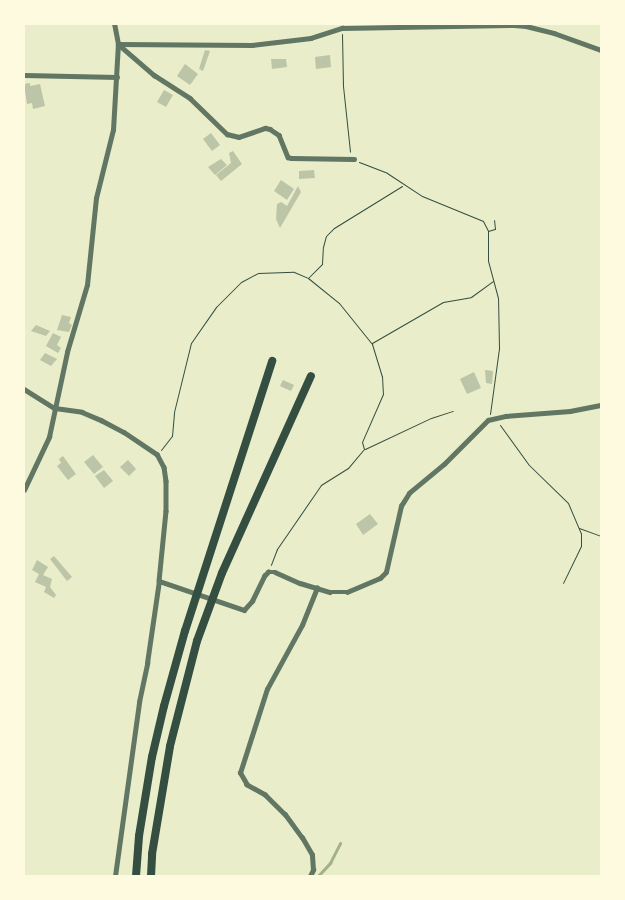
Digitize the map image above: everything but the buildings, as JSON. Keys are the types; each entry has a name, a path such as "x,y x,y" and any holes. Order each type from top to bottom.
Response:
{"highway":[{"path":"136,876 139,836 152,757 164,706 185,631 272,361"},
{"path":"150,876 170,746 197,641 230,556 311,376"}],"street":[{"path":"24,490 49,437 67,352 87,285 96,198 112,142 118,44 114,24"},
{"path":"118,44 252,45 281,43 311,38 342,26 526,26 601,50"},
{"path":"118,44 154,75 190,98 227,134 239,137 265,128 279,135 288,157 354,159"},
{"path":"24,75 117,77"},
{"path":"24,389 55,408 82,412 124,432 157,454 164,467 166,512 159,581 147,663 139,702 115,876"},
{"path":"159,581 244,610 268,572 275,572 330,592 347,592 380,578 386,572 401,506 409,493 444,464 488,420 561,412 601,405"},
{"path":"310,876 313,870 312,855 302,838 285,815 264,796 247,785 240,773 267,688 302,625 317,588"}],"path":[{"path":"342,26 343,86 349,149 354,159 387,173 422,196 483,221 488,231 488,261 498,298 499,348 488,420"},
{"path":"308,278 322,264 323,246 326,236 334,228 403,185"},
{"path":"488,231 494,229 494,220"},
{"path":"157,454 172,436 174,412 191,342 216,307 241,282 258,273 280,271 294,272 308,278 339,303 372,344 382,376 383,394 362,442 364,449"},
{"path":"372,344 443,302 471,297 493,281"},
{"path":"268,572 277,549 321,485 348,468 364,449 431,418 453,411"},
{"path":"496,418 517,451 568,503 582,539 581,546 563,583"},
{"path":"578,528 601,536"}],"waterway":[{"path":"318,876 330,863 340,843"}]}
